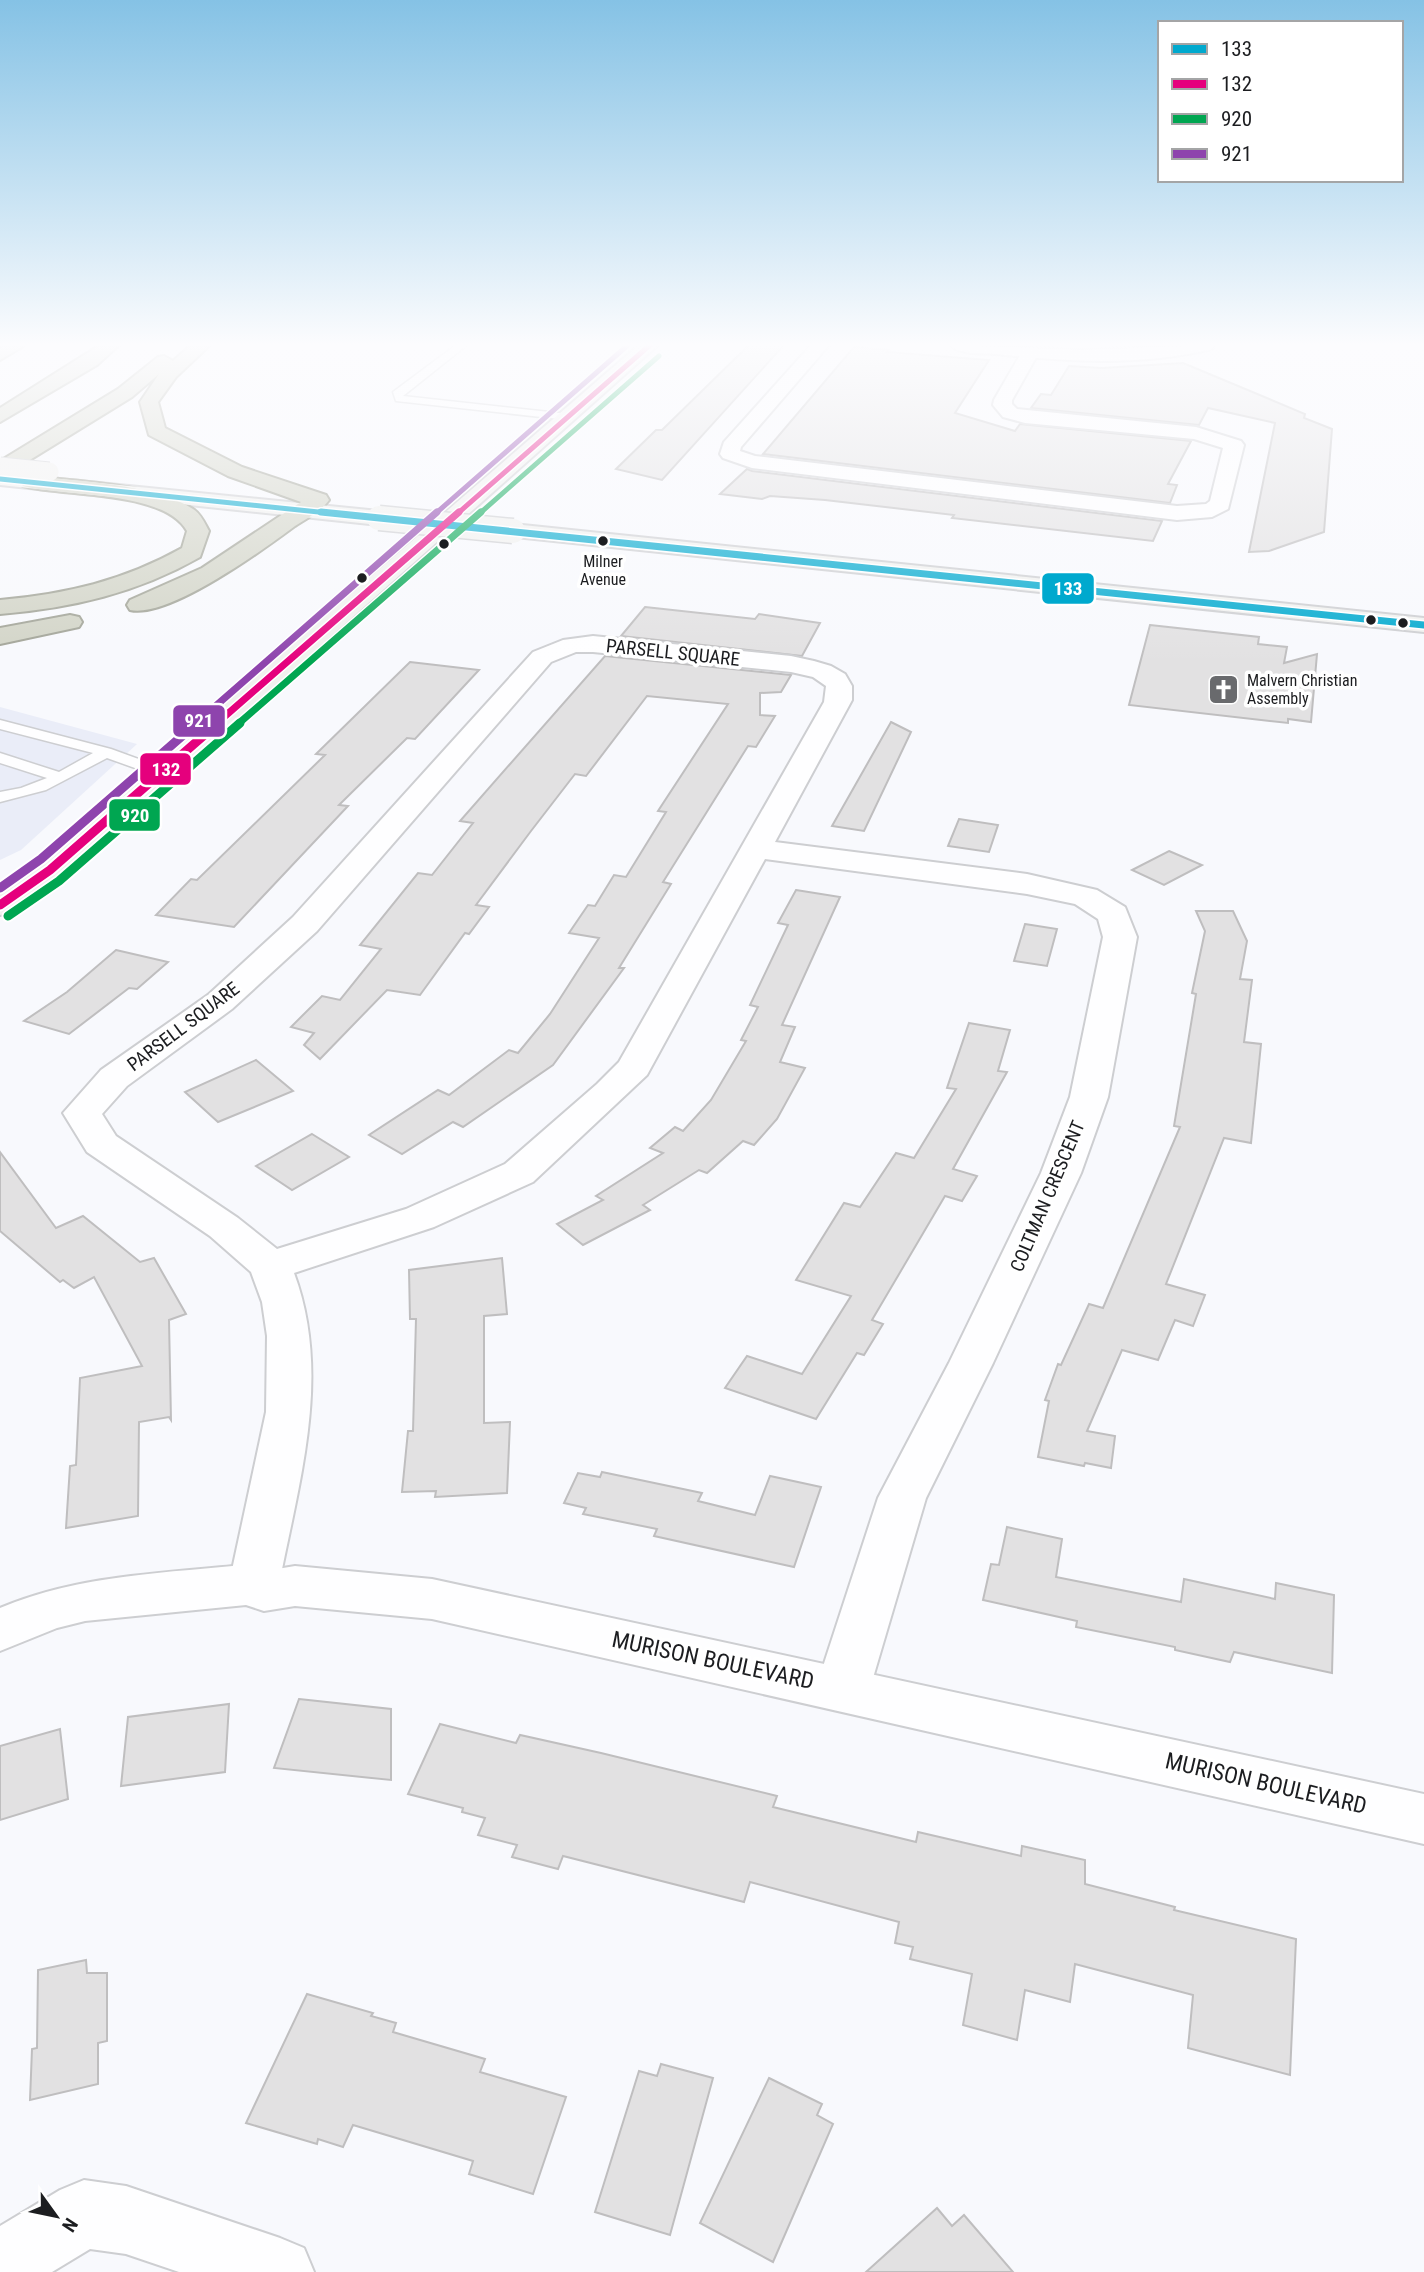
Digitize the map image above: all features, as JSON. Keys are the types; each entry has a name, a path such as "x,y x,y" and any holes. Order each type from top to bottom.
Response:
{"highway":[{"path":"0,469 30,451"},
{"path":"191,451 212,463 310,505"},
{"path":"0,607 40,604 100,593 156,573 192,552 198,531 188,515 137,497 40,477"},
{"path":"0,636 93,617 142,604 186,587 310,505"}],"main road":[{"path":"0,905 50,870 529,451"},
{"path":"0,469 40,477 1092,583 1424,625"},
{"path":"0,479 40,477"},
{"path":"1092,583 1424,608"}],"street":[{"path":"730,451 730,454 752,462 1193,513 1212,510 1220,504 1240,451"},
{"name":"PARSELL SQUARE","path":"254,1584 289,1412 289,1336 283,1302 270,1266 224,1227 101,1144 82,1113 114,1078 220,1002 305,924 542,657 572,645 604,644 791,664 815,669 830,677 838,687 840,695 634,1067 519,1173 420,1217 270,1266"},
{"name":"COLTMAN CRESCENT","path":"756,849 1027,884 1086,897 1113,914 1120,937 1089,1097 1075,1135 1060,1173 971,1363 902,1498 843,1688"},
{"name":"MURISON BOULEVARD","path":"0,1630 47,1610 85,1601 254,1584 264,1591 295,1586 432,1599 1424,1819"},
{"path":"0,2265 84,2214 126,2220 280,2272"}],"lane":[{"path":"0,724 106,752 160,772"},
{"path":"0,738 20,729"},
{"path":"0,797 12,797 60,777 106,752"},
{"path":"0,758 60,777"}],"shaded area":[{"path":"0,707 137,744 21,850 0,860"}],"building":[{"path":"634,451 688,451 662,480 616,469"},
{"path":"766,451 1186,451 1168,484 1177,485 1170,503 763,454"},
{"path":"1269,451 1330,451 1324,532 1269,551 1249,552"},
{"path":"747,469 1162,521 1153,541 952,518 954,515 825,500 770,496 762,499 720,494"},
{"path":"645,607 755,619 759,614 820,623 802,656 621,636"},
{"name":"Malvern Christian Assembly","path":"1150,625 1259,637 1258,644 1287,647 1284,663 1317,654 1311,722 1288,719 1288,723 1129,705"},
{"path":"605,656 791,675 781,692 760,693 760,715 775,716 756,747 748,746 663,882 671,884 619,968 624,968 553,1065 463,1127 453,1122 402,1154 369,1135 438,1090 449,1095 509,1050 518,1053 550,1014 599,938 569,933 588,905 595,906 614,875 626,877 666,812 658,811 728,704 647,696 586,776 575,774 531,831 476,905 489,907 469,934 465,933 420,995 387,990 320,1059 304,1045 314,1033 291,1027 322,996 340,1000 381,949 360,945 418,873 432,875 473,823 460,821"},
{"path":"410,662 479,670 415,739 407,738 339,805 348,806 234,927 156,915 191,879 197,880 325,755 316,754"},
{"path":"891,722 911,732 864,831 832,826"},
{"path":"959,819 998,825 989,852 948,846"},
{"path":"1169,851 1202,865 1164,885 1132,870"},
{"path":"796,890 840,897 782,1025 795,1027 780,1062 805,1068 777,1119 754,1145 743,1141 707,1173 699,1170 643,1205 650,1210 583,1245 557,1224 603,1200 596,1196 663,1153 650,1148 675,1127 683,1131 711,1100 746,1041 741,1040 758,1007 750,1005 788,925 778,923"},
{"path":"1196,911 1233,911 1247,941 1240,979 1252,980 1244,1042 1261,1044 1251,1143 1224,1138 1166,1284 1205,1295 1193,1326 1175,1320 1158,1360 1122,1350 1087,1431 1115,1436 1111,1468 1038,1457 1049,1401 1045,1400 1058,1364 1061,1365 1089,1304 1103,1308 1180,1127 1174,1126 1196,994 1192,993 1205,931"},
{"path":"1025,924 1057,929 1047,966 1014,961"},
{"path":"116,950 168,962 137,989 129,988 69,1034 24,1021 67,992"},
{"path":"969,1023 1010,1030 998,1071 1007,1072 953,1169 977,1176 962,1201 945,1196 872,1320 883,1324 864,1355 857,1353 816,1419 725,1388 747,1356 802,1374 851,1296 796,1280 844,1203 860,1207 896,1153 914,1158 956,1089 947,1088"},
{"path":"256,1060 293,1091 218,1122 185,1092"},
{"path":"312,1134 349,1157 292,1190 256,1166"},
{"path":"0,1152 56,1228 83,1216 140,1262 154,1258 186,1314 169,1320 171,1420 169,1417 139,1422 138,1516 66,1528 70,1466 76,1465 80,1378 142,1366 94,1277 74,1288 63,1280 60,1282 0,1231"},
{"path":"502,1258 507,1314 484,1316 484,1423 510,1422 507,1493 435,1497 436,1491 402,1492 408,1431 413,1431 416,1319 410,1319 409,1270"},
{"path":"602,1472 702,1493 698,1501 755,1515 770,1476 821,1487 794,1567 654,1536 657,1529 583,1514 586,1508 564,1503 578,1473 600,1477"},
{"path":"1007,1527 1062,1539 1056,1577 1181,1602 1184,1579 1275,1599 1276,1583 1334,1595 1332,1673 1234,1652 1230,1662 1175,1650 1175,1647 1076,1627 1077,1621 983,1600 991,1564 999,1565"},
{"path":"299,1699 391,1709 391,1780 274,1768"},
{"path":"229,1704 225,1772 121,1786 128,1717"},
{"path":"440,1724 516,1743 520,1735 777,1796 773,1807 916,1842 918,1832 1021,1856 1022,1846 1085,1860 1085,1884 1175,1907 1174,1910 1296,1939 1290,2075 1188,2048 1193,1995 1075,1964 1070,2002 1025,1990 1017,2040 963,2025 972,1974 910,1959 913,1947 895,1943 899,1922 750,1882 744,1902 563,1856 558,1869 512,1857 517,1845 478,1835 485,1818 462,1812 463,1808 408,1794"},
{"path":"60,1729 68,1799 0,1820 0,1746"},
{"path":"86,1960 87,1973 107,1973 107,2041 98,2043 98,2084 30,2100 32,2049 37,2048 38,1970"},
{"path":"307,1994 373,2013 371,2016 396,2023 393,2032 485,2059 480,2072 566,2097 533,2194 469,2174 473,2161 353,2125 343,2147 318,2139 317,2144 246,2123"},
{"path":"661,2064 713,2078 670,2235 595,2212 639,2071 657,2076"},
{"path":"769,2078 822,2104 817,2115 833,2124 773,2262 700,2223"},
{"path":"937,2208 952,2226 964,2215 1013,2272 866,2272"}],"transit line":[{"name":"921","path":"0,888 41,859 507,451"},
{"name":"132","path":"0,905 50,870 529,451"},
{"name":"920","path":"8,916 59,881 550,451"},
{"name":"133","path":"0,479 1424,625"}],"place":[{"name":"Milner Avenue","path":"603,541"},
{"name":"Malvern Christian Assembly","path":"1224,689"}]}
